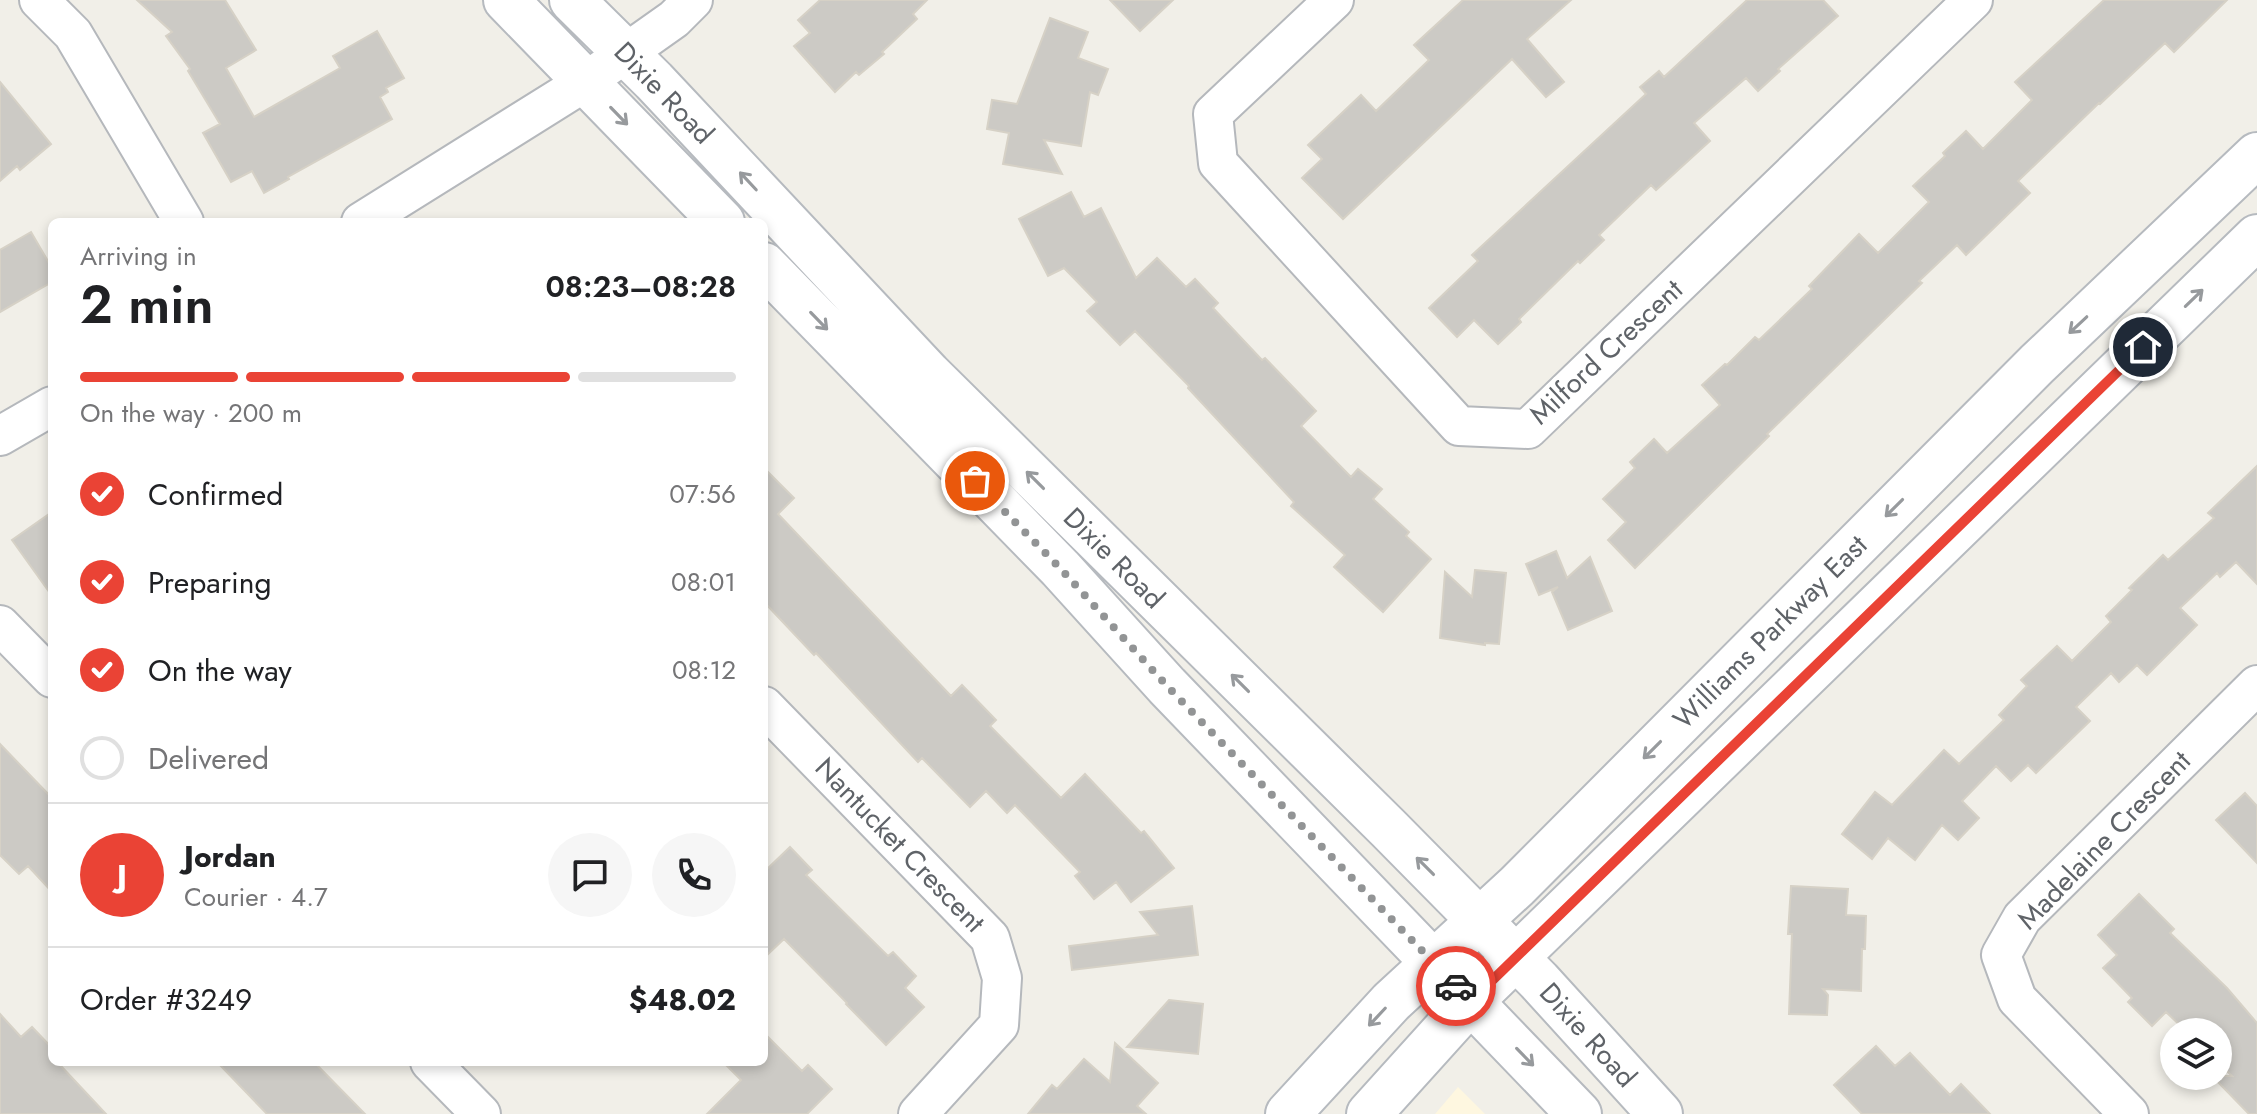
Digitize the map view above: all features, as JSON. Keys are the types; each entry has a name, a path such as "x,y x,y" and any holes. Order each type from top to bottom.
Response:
{"main road":[{"name":"Dixie Road","path":"506,0 718,218"},
{"name":"Dixie Road","path":"572,0 675,103 929,374 1539,981 1660,1114"},
{"name":"Williams Parkway East","path":"1288,1114 1391,1002 1480,921 2037,364 2257,155"},
{"name":"Williams Parkway East","path":"1369,1114 1515,957 2257,237"},
{"name":"Dixie Road","path":"768,269 1060,568 1167,686 1579,1114"}],"street":[{"path":"39,0 73,34 182,218"},
{"path":"367,218 627,54 674,19 693,0"},
{"name":"Milford Crescent","path":"1334,0 1213,114 1218,163 1459,426 1528,429 1973,0"},
{"path":"0,436 48,408"},
{"path":"0,625 48,674"},
{"name":"Madelaine Crescent","path":"2129,1114 2017,999 2001,955 2022,918 2257,685"},
{"name":"Nantucket Crescent","path":"768,710 990,938 1002,978 999,1025 918,1114"},
{"path":"434,1066 481,1114"}],"shaded area":[{"path":"1458,1087 1485,1114 1435,1114"}],"building":[{"path":"137,0 225,0 256,50 226,68 254,117 340,68 333,56 377,31 404,78 386,88 388,92 380,97 392,119 264,193 252,171 231,182 203,133 220,124 188,71 190,69 166,36 172,32"},
{"path":"820,0 927,0 913,14 917,19 882,52 884,54 859,75 856,72 835,92 794,46 810,33 798,20"},
{"path":"1110,0 1173,0 1140,31"},
{"path":"1463,0 1571,0 1527,39 1564,82 1546,97 1512,59 1343,219 1302,178 1322,159 1308,145 1361,95 1376,111 1429,60 1414,45"},
{"path":"1747,0 1823,0 1838,16 1758,91 1746,78 1694,123 1710,141 1656,190 1651,185 1599,235 1604,240 1580,263 1578,261 1498,344 1474,320 1457,337 1429,308 1478,261 1472,255 1646,94 1640,87 1659,71 1664,77"},
{"path":"2104,0 2227,0 2174,52 2165,43 2099,103 2018,181 2030,193 1966,255 1957,245 1919,281 1922,283 1635,568 1608,540 1626,522 1603,499 1635,468 1630,462 1654,439 1667,453 1720,405 1702,385 1755,337 1759,340 1812,289 1809,286 1859,234 1878,253 1929,202 1913,186 1966,131 1983,149 2032,100 2015,82"},
{"path":"1050,18 1088,32 1078,58 1108,69 1098,95 1090,92 1081,146 1044,140 1062,174 1003,164 1009,133 987,129 992,100 1017,104"},
{"path":"0,82 51,144 20,170 17,166 0,181"},
{"path":"1071,192 1084,217 1101,208 1136,278 1157,258 1186,287 1195,279 1218,303 1213,308 1316,411 1301,426 1351,477 1358,469 1382,489 1373,499 1409,532 1406,536 1431,559 1383,612 1334,567 1345,555 1291,506 1294,502 1135,331 1120,345 1087,311 1097,302 1064,268 1048,276 1019,219"},
{"path":"31,232 48,261 48,284 0,312 0,250"},
{"path":"2257,466 2257,584 2236,562 2220,577 2217,573 2180,608 2197,625 2147,675 2137,665 2119,682 2111,673 2076,707 2090,721 2036,773 2028,765 2011,781 1996,766 1962,801 1979,818 1958,840 1942,825 1915,860 1888,838 1872,859 1842,834 1875,792 1892,805 1944,750 1959,764 2004,720 1999,715 2027,686 2021,680 2057,646 2072,661 2111,622 2106,616 2132,590 2129,588 2163,555 2168,560 2214,518 2208,513"},
{"path":"768,472 794,498 778,514 951,696 962,685 996,720 990,726 1061,798 1085,774 1141,833 1144,831 1174,868 1131,902 1116,882 1094,899 1075,876 1080,872 1015,805 1007,813 986,791 970,807 922,758 918,762 816,653 814,655 768,606"},
{"path":"48,515 48,590 12,540"},
{"path":"1556,551 1567,578 1590,557 1612,611 1568,630 1552,592 1558,587 1539,595 1526,564"},
{"path":"1475,570 1506,573 1499,644 1485,645 1440,638 1445,572 1472,597"},
{"path":"0,744 48,794 48,888 28,866 19,874 0,855"},
{"path":"2245,793 2257,806 2257,863 2216,820"},
{"path":"790,847 812,870 806,875 888,956 893,952 916,976 905,988 924,1007 886,1045 784,939 768,954 768,868"},
{"path":"1791,886 1848,889 1846,915 1866,916 1861,991 1823,989 1828,995 1827,1015 1789,1014"},
{"path":"2139,894 2174,929 2170,933 2227,988 2257,1023 2257,1114 2249,1114 2226,1090 2232,1090 2232,1018 2172,1018 2166,1012 2152,1026 2128,1002 2132,998 2103,968 2117,955 2098,935"},
{"path":"1192,906 1198,955 1072,970 1069,946 1158,935 1140,912"},
{"path":"1169,1000 1203,1004 1198,1054 1127,1047"},
{"path":"0,1014 21,1037 32,1027 48,1044 48,1066 61,1066 106,1114 0,1114"},
{"path":"768,1037 802,1071 808,1065 832,1089 807,1114 707,1114 741,1080 727,1066 768,1066"},
{"path":"1115,1043 1158,1083 1137,1106 1146,1114 1028,1114 1052,1085 1057,1089 1084,1059 1110,1082"},
{"path":"1876,1046 1895,1066 1910,1053 1950,1095 1961,1084 1990,1114 1862,1114 1834,1085"},
{"path":"221,1066 318,1066 365,1114 267,1114"}],"way so far":[{"path":"975,481 1456,986"}],"route":[{"path":"1456,986 1471,1001 2143,347"}]}
